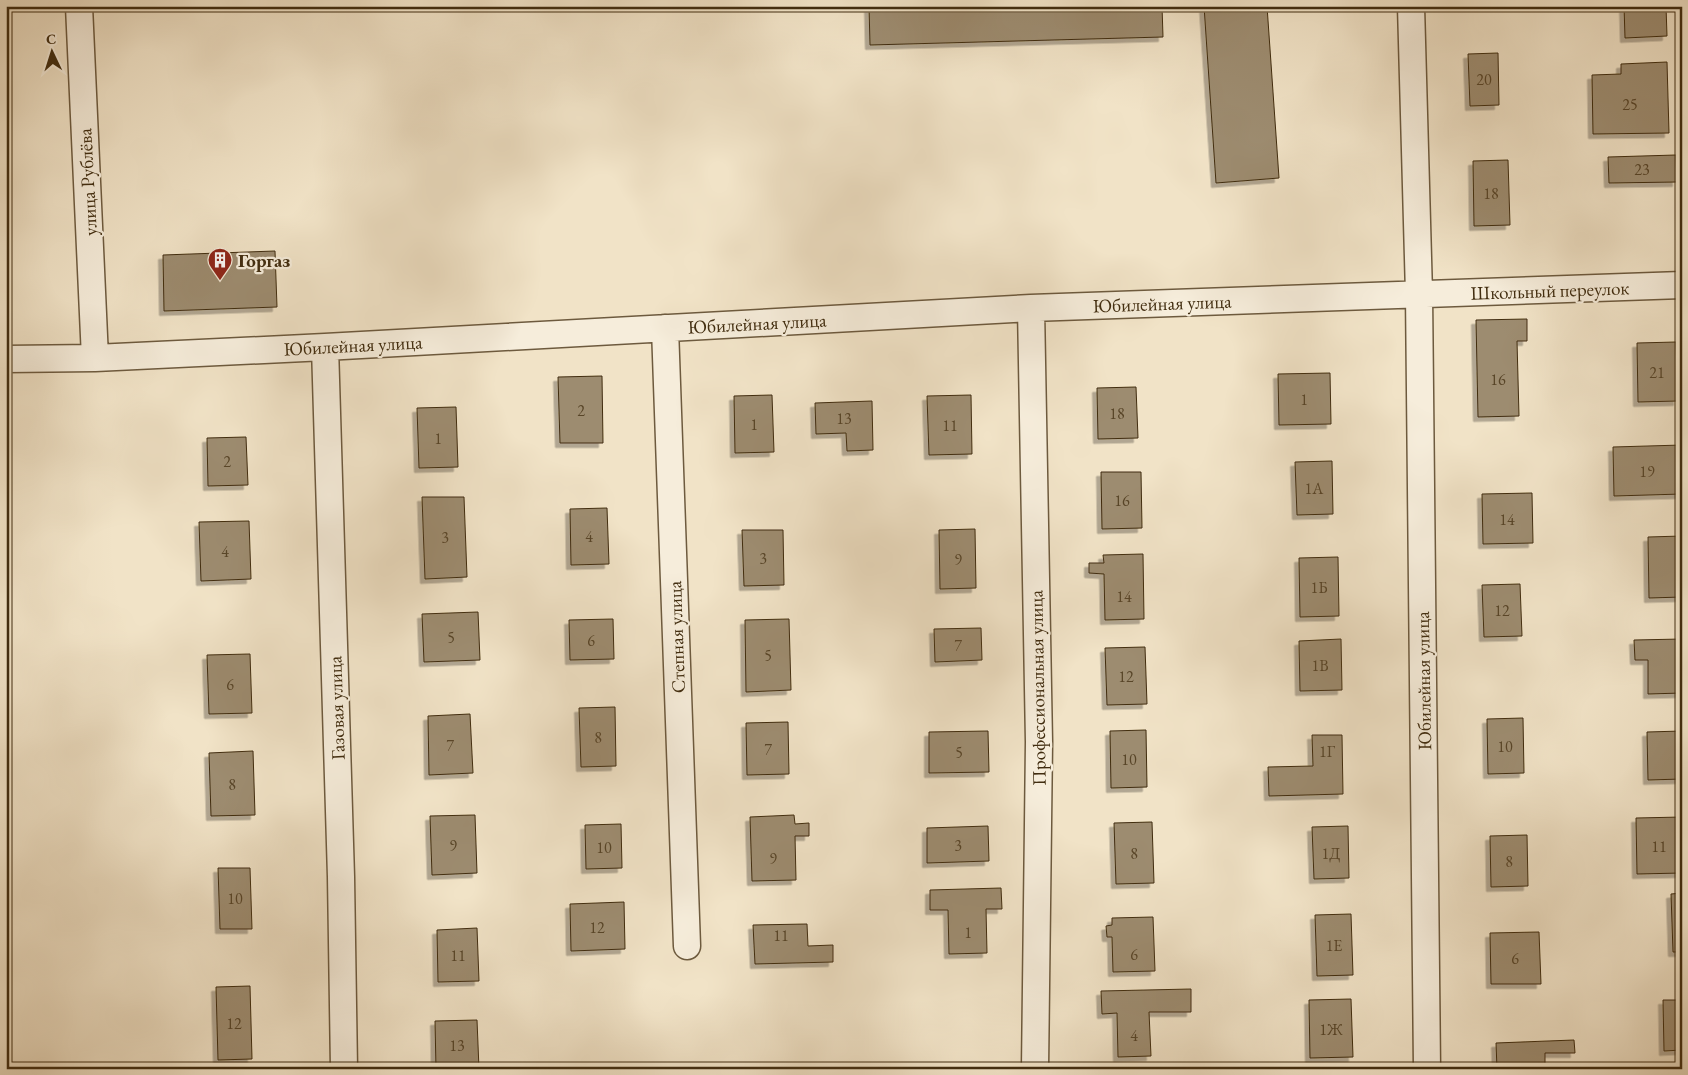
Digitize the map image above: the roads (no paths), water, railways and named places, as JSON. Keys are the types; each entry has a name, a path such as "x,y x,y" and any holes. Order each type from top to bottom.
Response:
{"street":[{"name":"улица Рублёва","path":"79,6 95,358"},
{"name":"Юбилейная улица","path":"1411,6 1419,294 1427,1069"},
{"name":"Школьный переулок","path":"1419,294 1682,285"},
{"name":"Юбилейная улица","path":"6,359 95,358 325,347 1031,308 1419,294"},
{"name":"Профессиональная улица","path":"1031,308 1039,742 1035,1069"},
{"name":"Степная улица","path":"665,328 687,946"},
{"name":"Газовая улица","path":"325,347 341,867 344,1069"}],"place":[{"name":"Горгаз","path":"220,281"}]}
